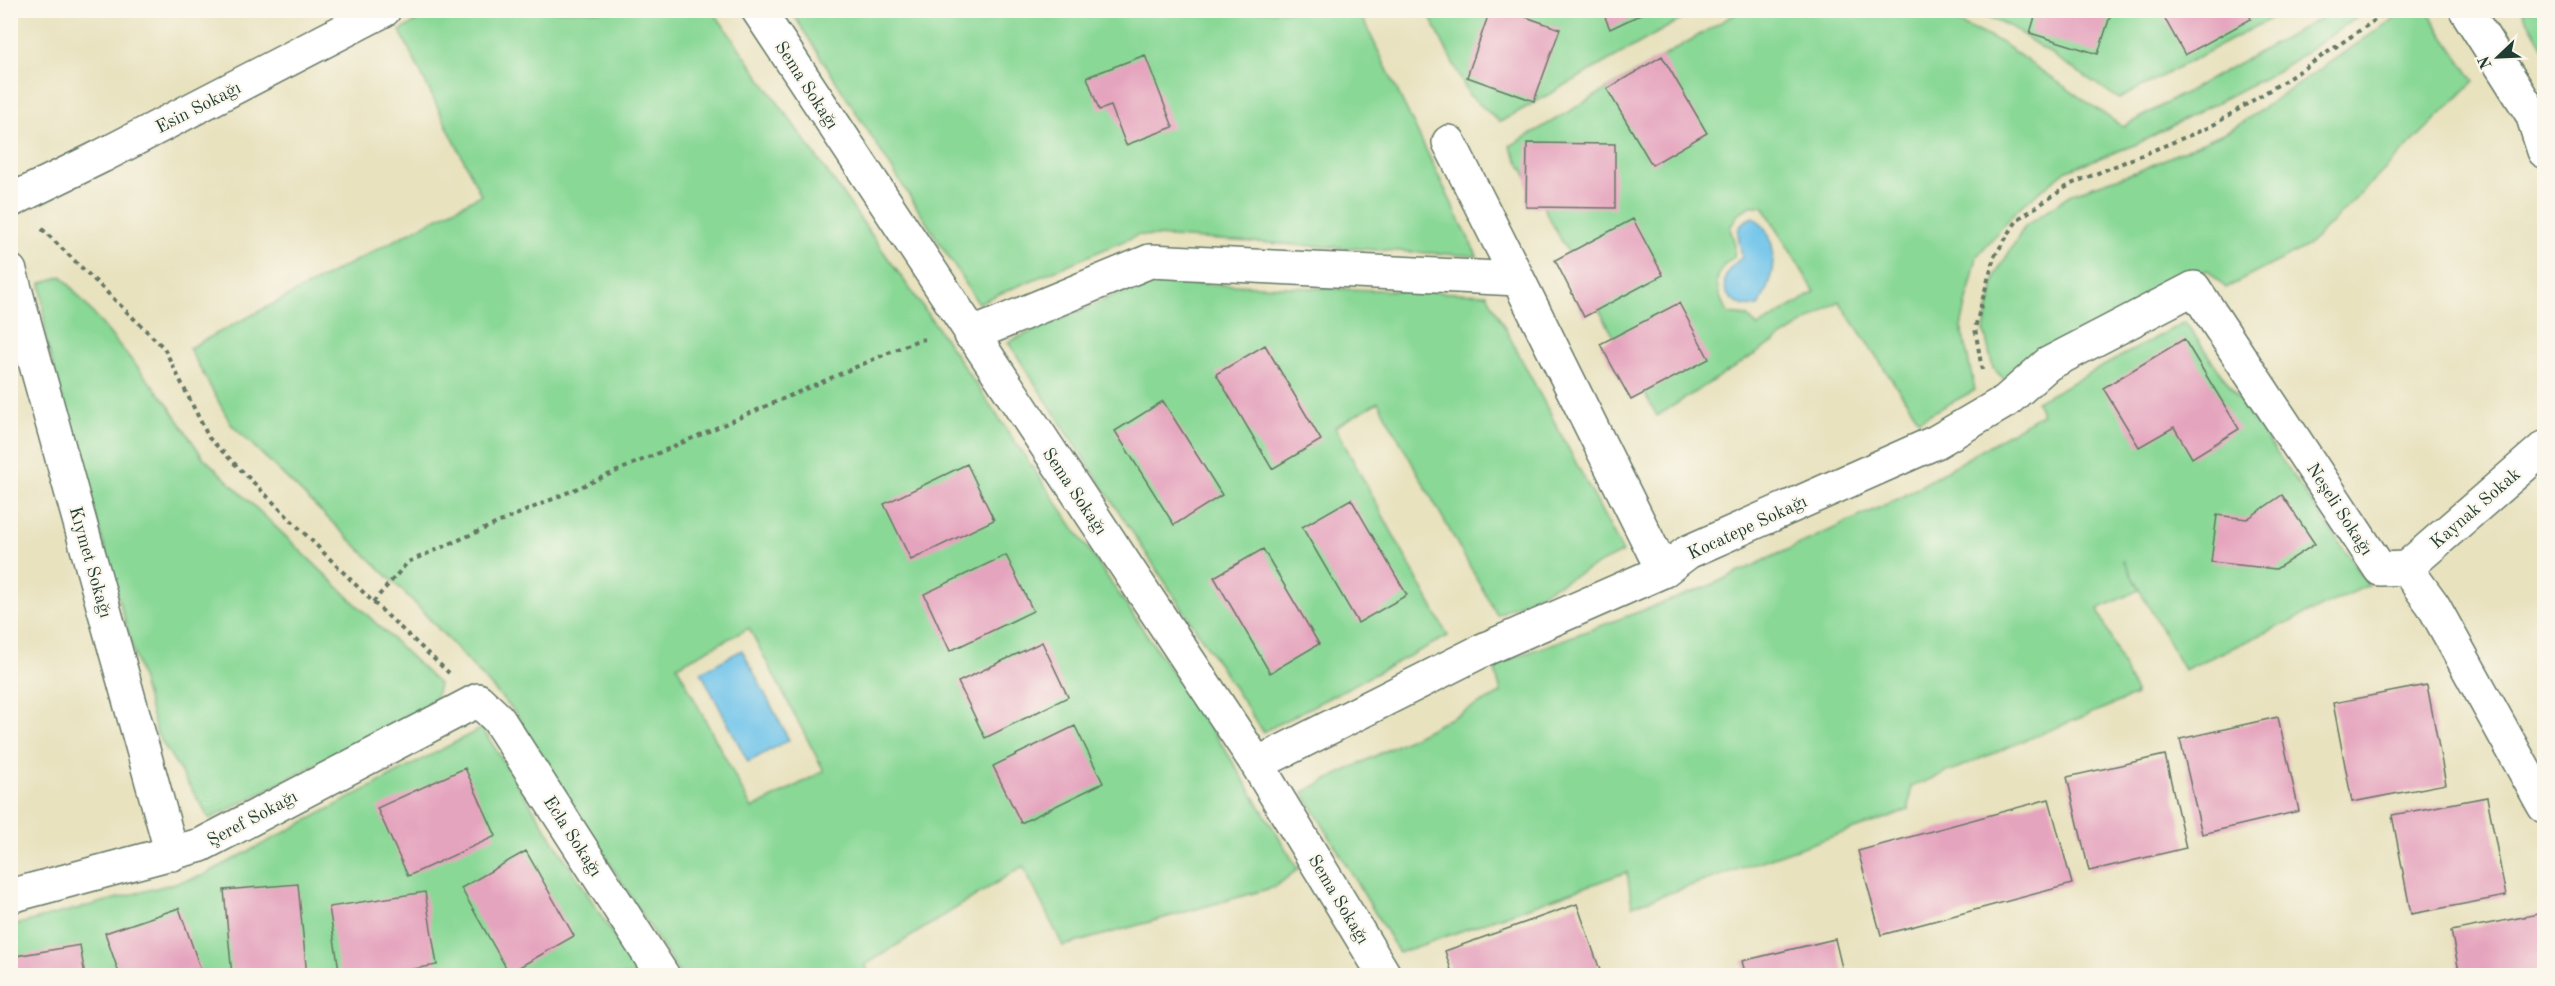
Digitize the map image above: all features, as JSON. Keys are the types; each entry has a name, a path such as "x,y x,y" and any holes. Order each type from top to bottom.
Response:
{"street":[{"name":"Esin Sokağı","path":"12,200 102,156 344,20 384,10"},
{"name":"Sema Sokağı","path":"758,10 1257,764 1385,975"},
{"path":"2466,10 2532,114 2544,151"},
{"path":"1449,142 1663,572"},
{"path":"971,335 1150,261 1518,279"},
{"name":"Kıymet Sokağı","path":"10,271 172,854"},
{"name":"Kocatepe Sokağı","path":"1257,764 1484,650 1663,572 1688,552 1936,442 2006,401 2048,364 2194,288"},
{"name":"Neşeli Sokağı","path":"2194,288 2380,568 2406,568"},
{"name":"Kaynak Sokak","path":"2406,568 2544,448"},
{"path":"2406,568 2433,605 2544,806"},
{"name":"Şeref Sokağı","path":"10,896 201,845 478,700"},
{"name":"Ecla Sokağı","path":"478,700 498,718 663,975"}],"path":[{"path":"2006,401 1984,381 1975,328 1994,257 2018,219 2071,184 2210,127 2297,73 2390,10"},
{"path":"12,200 164,348 209,438 373,602 478,700"},
{"path":"373,602 408,562 918,340 971,335"}],"green space":[{"path":"433,11 713,11 932,320 1226,751 1298,869 1275,887 1063,946 1023,866 865,965 870,975 680,975 514,711 411,599 231,424 189,348 481,195 400,31","holes":["749,628 824,771 752,809 677,666"]},
{"path":"791,11 1359,11 1477,256 1138,235 978,303"},
{"path":"1427,11 1696,11 1500,122 1469,95"},
{"path":"1740,11 1933,11 2000,42 2123,127 2334,11 2366,11 2281,69 2137,144 2067,170 2020,207 1977,256 1961,327 1975,390 1919,420 1839,301 1657,416 1510,146","holes":["1750,206 1763,206 1815,292 1758,327 1747,316 1728,314 1720,297 1717,283 1721,270 1734,257 1735,245 1730,228 1738,214"]},
{"path":"1975,11 2285,11 2119,99 2009,26"},
{"path":"2405,11 2427,11 2474,81 2308,246 2226,288 2208,270 2186,278 2005,380 1993,368 1984,330 1996,274 2025,226 2073,193 2141,170 2234,128"},
{"path":"2522,11 2544,11 2544,50"},
{"path":"62,276 167,403 202,456 439,684 434,704 210,819 157,734 46,341 41,283"},
{"path":"1145,282 1487,294 1623,552 1497,615 1378,402 1335,427 1448,636 1263,732 1008,342"},
{"path":"2185,322 2369,585 2184,670 2123,560 2139,590 2098,609 2136,695 1911,787 1909,810 1632,906 1627,872 1399,953 1303,792 1501,693 1494,665 1709,586 1902,497 2042,414 2036,402"},
{"path":"482,728 639,975 11,976 11,926 202,876"}],"water":[{"path":"1753,217 1763,225 1769,236 1773,259 1772,272 1758,306 1744,306 1728,296 1725,283 1729,270 1742,257 1738,233 1741,224"},
{"path":"742,650 789,740 748,762 701,672"}],"building":[{"path":"1490,10 1506,10 1560,29 1534,101 1467,77"},
{"path":"1602,10 1650,10 1610,29"},
{"path":"2037,10 2112,10 2098,54 2030,33"},
{"path":"2160,10 2247,10 2251,19 2185,55"},
{"path":"1145,55 1173,127 1126,145 1111,106 1099,110 1087,77"},
{"path":"1662,56 1707,133 1652,165 1607,89"},
{"path":"1527,143 1615,144 1615,208 1526,207"},
{"path":"1633,219 1663,275 1584,317 1555,260"},
{"path":"1679,303 1709,359 1631,400 1600,344"},
{"path":"2184,339 2239,429 2192,458 2174,427 2139,447 2103,388"},
{"path":"1265,345 1321,440 1272,469 1216,374"},
{"path":"1163,401 1222,495 1174,525 1115,431"},
{"path":"967,464 994,520 911,560 884,504"},
{"path":"2282,495 2315,544 2276,569 2211,562 2217,515 2247,519"},
{"path":"1351,499 1407,595 1358,623 1302,527"},
{"path":"1263,549 1319,644 1270,673 1214,577"},
{"path":"1006,555 1033,611 950,651 924,594"},
{"path":"1042,642 1068,697 985,738 958,682"},
{"path":"2427,685 2446,784 2352,802 2333,703"},
{"path":"2278,717 2299,811 2202,834 2180,739"},
{"path":"1075,726 1103,783 1021,823 993,766"},
{"path":"2165,755 2186,848 2089,871 2067,777"},
{"path":"465,768 496,836 408,876 377,808"},
{"path":"2487,797 2506,896 2411,914 2392,815"},
{"path":"2049,799 2072,884 1881,935 1858,851"},
{"path":"526,851 574,936 509,973 461,888"},
{"path":"298,884 307,976 232,976 224,890"},
{"path":"425,892 437,965 373,976 340,976 329,907"},
{"path":"1577,904 1602,976 1453,976 1445,951"},
{"path":"179,908 203,976 120,976 105,933"},
{"path":"2544,913 2544,976 2460,976 2451,931"},
{"path":"1835,939 1844,976 1746,976 1742,961"},
{"path":"80,945 85,976 10,976 10,957"}]}
